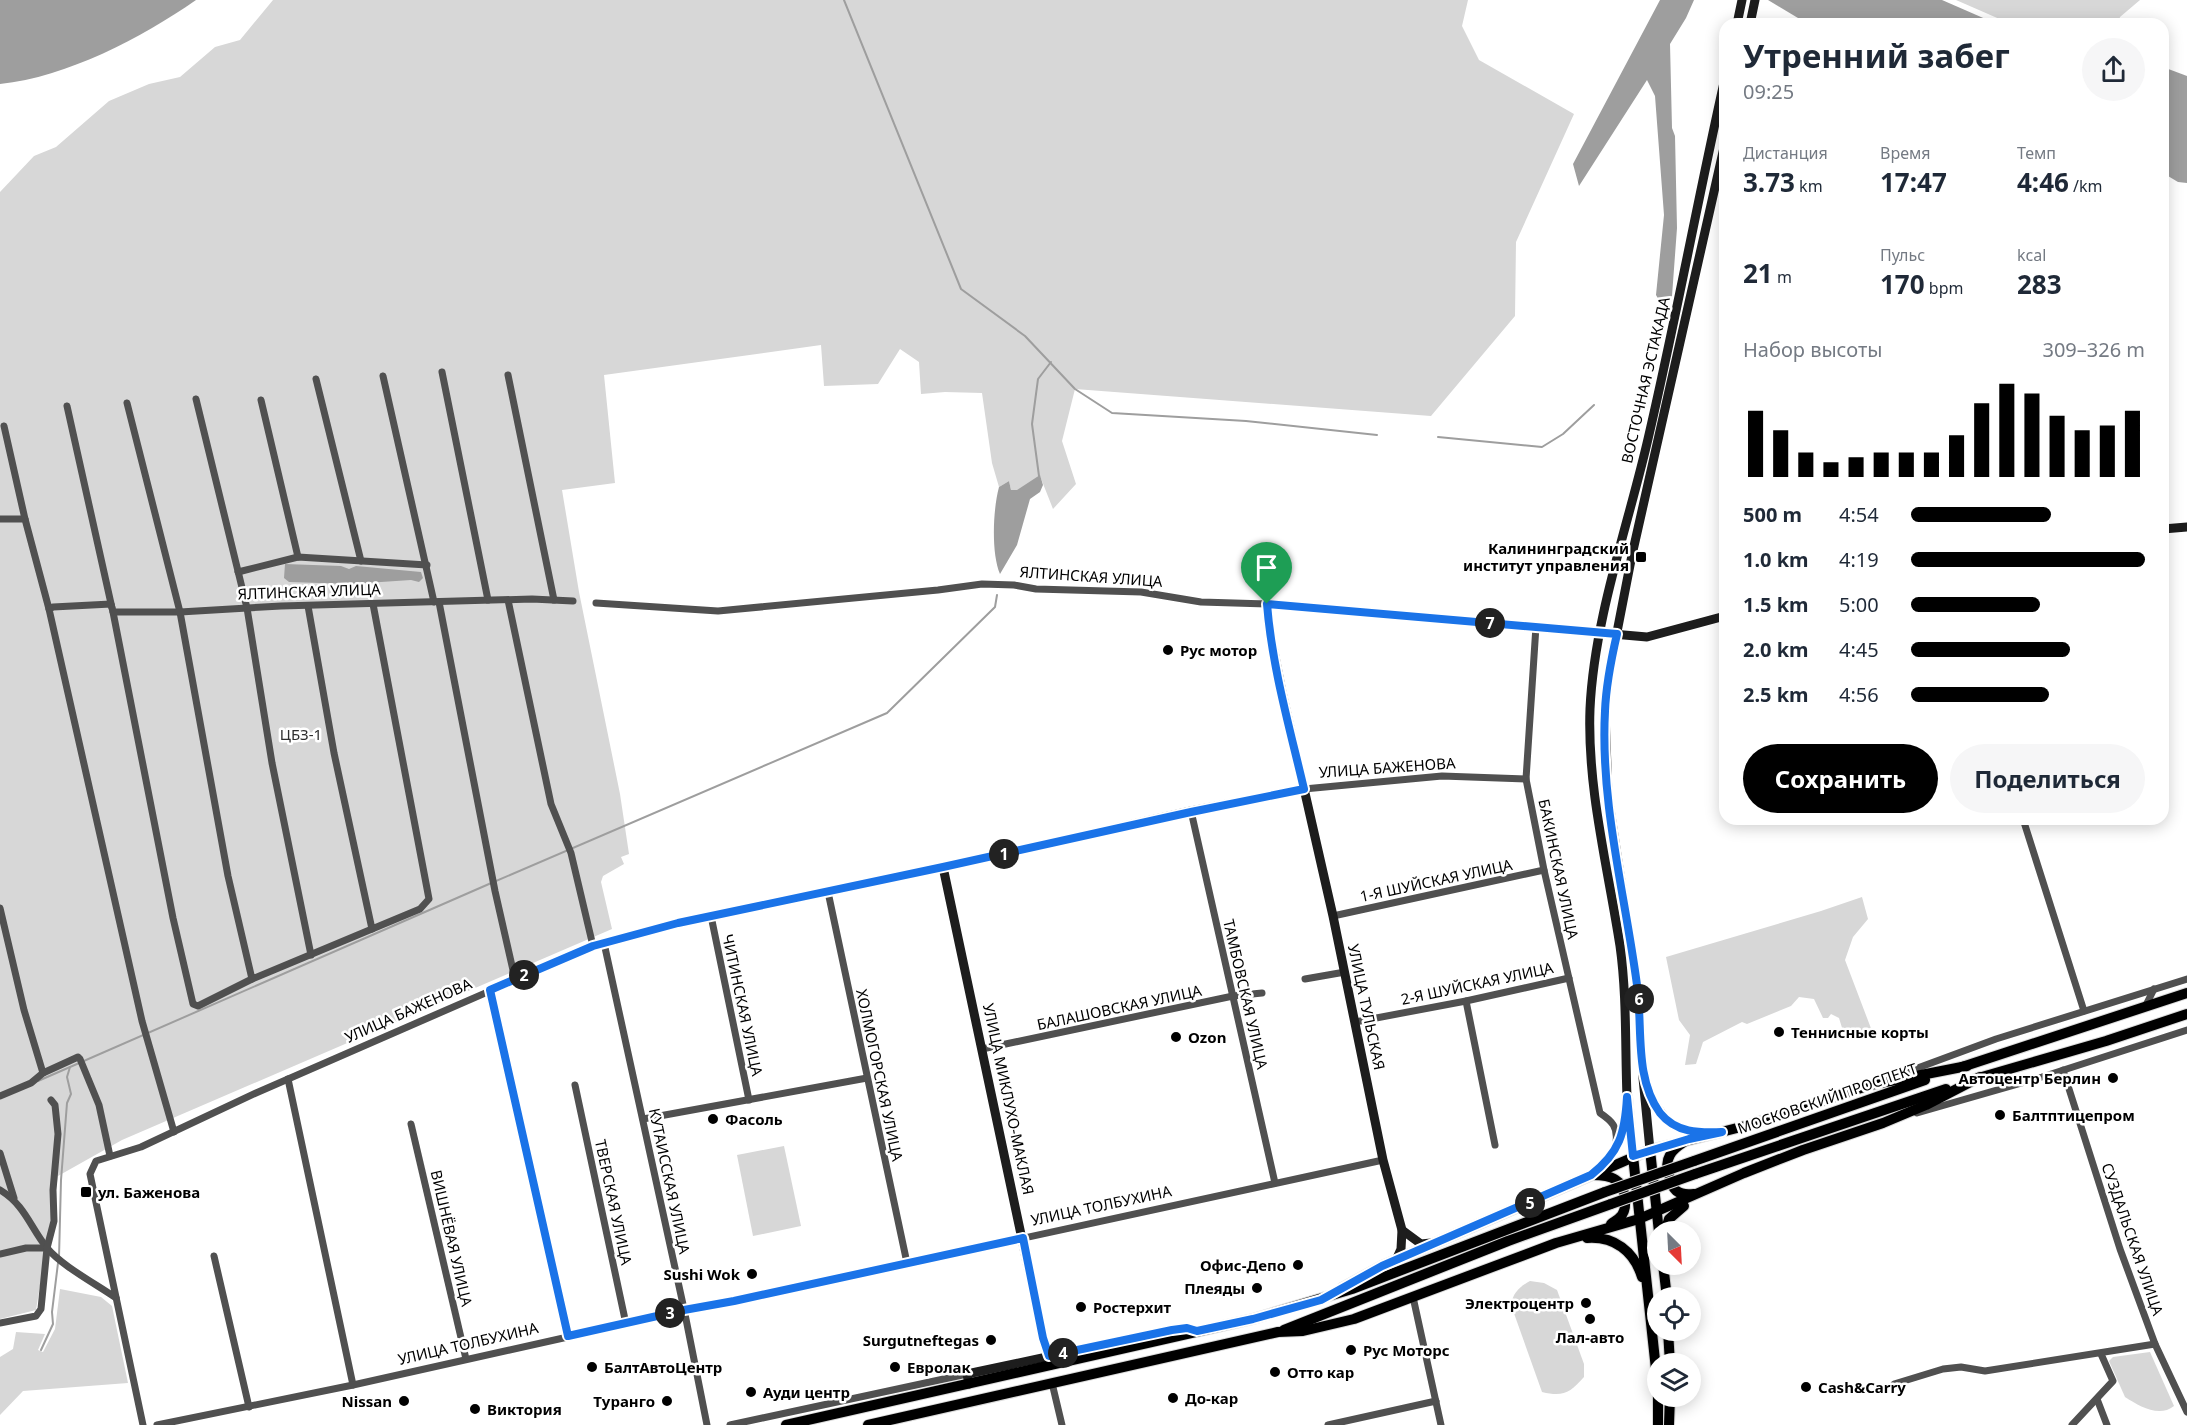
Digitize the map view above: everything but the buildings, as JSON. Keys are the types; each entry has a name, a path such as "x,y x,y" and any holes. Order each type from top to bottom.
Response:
{"main road":[{"path":"1738,18 1742,0"},
{"path":"1751,18 1755,0"},
{"name":"ВОСТОЧНАЯ ЭСТАКАДА","path":"1615,1151 1623,1132 1627,1097 1622,970 1596,801 1590,709 1601,632 1621,537 1648,440 1719,106"},
{"name":"ВОСТОЧНАЯ ЭСТАКАДА","path":"1650,1150 1639,999 1606,772 1606,692 1632,555 1719,170"},
{"path":"2169,528 2187,527"},
{"name":"ЯЛТИНСКАЯ УЛИЦА","path":"1267,604 1647,637 1719,618"},
{"name":"УЛИЦА ТУЛЬСКАЯ","path":"1267,604 1268,621 1282,692 1333,916 1383,1160 1402,1230"},
{"name":"УЛИЦА БАЖЕНОВА","path":"943,867 1304,789"},
{"name":"УЛИЦА МИКЛУХО-МАКЛАЯ","path":"943,867 1043,1338 1050,1360"},
{"name":"МОСКОВСКИЙ ПРОСПЕКТ","path":"786,1425 868,1407 968,1379 1050,1360 1253,1319 1326,1298 1605,1192 1967,1066 2187,993"},
{"name":"МОСКОВСКИЙ ПРОСПЕКТ","path":"1278,1332 1508,1241 1695,1174 1980,1077 2187,1014"},
{"path":"1326,1298 1353,1281 1396,1260 1633,1156 1784,1114 1870,1085 1967,1066"},
{"path":"868,1407 871,1424 1278,1332 1303,1331 1333,1325 1375,1312 1571,1238 1639,1219 1744,1173 1883,1123 1926,1105 1980,1077"},
{"path":"1643,1078 1660,1112 1673,1125 1692,1132 1722,1132"},
{"path":"1627,1097 1647,1288"},
{"path":"1689,1139 1669,1156 1667,1166 1670,1180 1673,1188 1680,1194 1701,1193"},
{"path":"1650,1150 1658,1221"},
{"path":"1591,1175 1615,1151"},
{"path":"1591,1175 1616,1180 1621,1185 1624,1197 1625,1207 1622,1216 1598,1231"},
{"path":"1668,1221 1673,1213 1701,1193"},
{"path":"1402,1230 1421,1244 1436,1242"},
{"path":"1396,1260 1400,1253 1402,1230"},
{"path":"1571,1238 1608,1240 1624,1248 1638,1265 1647,1298"},
{"path":"1033,1359 1039,1354 1043,1338"},
{"path":"968,1379 1033,1359 1050,1360"},
{"path":"1658,1407 1658,1425"},
{"path":"1669,1425 1670,1407"}],"street":[{"path":"442,372 488,600"},
{"path":"508,375 554,600"},
{"path":"383,376 436,602 515,979"},
{"path":"316,379 361,561"},
{"path":"196,399 247,608 272,764 311,955"},
{"path":"261,400 298,557"},
{"path":"128,403 180,612 228,876 252,978"},
{"path":"67,406 113,610 173,918 193,1004 198,1006 252,978 420,909 429,899 373,604"},
{"path":"4,426 25,519 51,608 142,1021 174,1132"},
{"path":"0,519 25,519"},
{"path":"238,572 298,557 427,565"},
{"name":"ЯЛТИНСКАЯ УЛИЦА","path":"596,603 718,611 982,584 1014,585 1036,589 1141,592 1201,602 1267,604"},
{"name":"ЯЛТИНСКАЯ УЛИЦА","path":"51,608 111,604 113,610 180,612 488,600 573,601"},
{"path":"508,600 551,804 569,850 593,946"},
{"path":"308,606 334,753 372,929"},
{"name":"БАКИНСКАЯ УЛИЦА","path":"1536,627 1526,779 1544,870 1600,1113 1616,1128 1615,1151"},
{"name":"УЛИЦА БАЖЕНОВА","path":"1304,789 1442,776 1526,779"},
{"name":"ТАМБОВСКАЯ УЛИЦА","path":"1191,812 1275,1183"},
{"path":"2025,825 2084,1011"},
{"name":"УЛИЦА БАЖЕНОВА","path":"143,1425 90,1174 96,1161 141,1147 288,1079 593,946 711,916 943,867"},
{"name":"1-Я ШУЙСКАЯ УЛИЦА","path":"1333,916 1544,870"},
{"name":"ХОЛМОГОРСКАЯ УЛИЦА","path":"828,892 907,1263"},
{"path":"0,908 24,1010 43,1073"},
{"name":"ЧИТИНСКАЯ УЛИЦА","path":"711,916 749,1100"},
{"name":"КУТАИССКАЯ УЛИЦА","path":"604,943 644,1119 707,1425"},
{"path":"1305,979 1345,972"},
{"name":"2-Я ШУЙСКАЯ УЛИЦА","path":"1355,1022 1569,978"},
{"name":"МОСКОВСКИЙ ПРОСПЕКТ","path":"1870,1085 1996,1039 2187,979"},
{"path":"2145,1007 2154,989"},
{"path":"490,990 568,1336"},
{"name":"БАЛАШОВСКАЯ УЛИЦА","path":"982,1049 1233,996 1262,993"},
{"path":"1466,1001 1495,1145"},
{"path":"1883,1123 2042,1077 2187,1030"},
{"path":"2121,1051 2134,1031"},
{"path":"0,1096 32,1083 43,1073 74,1058 80,1059 99,1105 110,1156"},
{"name":"СУЗДАЛЬСКАЯ УЛИЦА","path":"2063,1070 2120,1249 2155,1344 2187,1412"},
{"path":"644,1119 867,1078"},
{"path":"288,1079 352,1385"},
{"name":"ТВЕРСКАЯ УЛИЦА","path":"575,1085 626,1324"},
{"path":"0,1323 36,1316 40,1309 47,1248 54,1221 53,1190 58,1134 56,1105 51,1100"},
{"name":"ВИШНЁВАЯ УЛИЦА","path":"411,1124 466,1359"},
{"path":"0,1153 14,1198 47,1248 116,1298"},
{"name":"УЛИЦА ТОЛБУХИНА","path":"157,1425 352,1385 684,1310 1383,1160"},
{"path":"0,1190 14,1198"},
{"path":"0,1254 26,1248 47,1248"},
{"path":"214,1256 249,1407"},
{"path":"1413,1297 1441,1425"},
{"path":"1894,1384 1943,1369 1961,1367 1985,1371 2155,1344"},
{"path":"2072,1425 2113,1381 2101,1353"},
{"path":"730,1425 968,1379"},
{"path":"1052,1383 1062,1425"},
{"path":"2097,1398 2107,1425"},
{"path":"1328,1425 1436,1401"},
{"path":"814,1407 817,1418"}],"green space":[{"name":"ЦБЗ-1","path":"273,0 1468,0 1462,26 1479,60 1574,114 1516,242 1515,316 1431,416 1075,389 1062,441 1076,484 1053,509 1040,476 1018,490 1011,490 1009,481 999,487 992,463 982,393 921,394 919,362 900,349 878,384 824,386 821,345 604,375 615,483 562,490 579,592 620,794 629,854 621,857 624,864 603,876 601,882 612,929 122,1140 58,1176 36,1310 0,1319 0,192 34,156 56,147 109,101 149,84 180,77 215,47 240,40"},
{"path":"1956,0 2140,0 2120,18 1997,18"},
{"path":"1862,897 1868,919 1853,937 1845,960 1872,1031 1852,1037 1843,1031 1839,1018 1831,1014 1828,1018 1823,1018 1814,999 1799,997 1791,1006 1747,1024 1742,1022 1703,1042 1696,1064 1685,1065 1690,1035 1679,1020 1666,957"},
{"path":"784,1146 801,1226 753,1236 737,1155"},
{"path":"1530,1281 1544,1283 1557,1290 1584,1364 1584,1377 1570,1390 1561,1394 1542,1392 1511,1305 1517,1291"},
{"path":"60,1289 101,1297 112,1306 128,1383 23,1391 0,1415 0,1357 13,1349 16,1332 45,1334 38,1350 43,1352 55,1329"},
{"path":"2150,1352 2174,1406 2162,1411 2149,1409 2125,1397 2109,1361 2113,1357"}],"shaded area":[{"path":"0,0 196,0 152,28 102,54 51,73 0,84"},
{"path":"1660,0 1694,0 1670,44 1677,228 1672,296 1665,302 1660,302 1656,295 1664,215 1655,96 1647,80 1579,186 1573,164"},
{"path":"1768,0 1942,0 1983,18 1798,18"},
{"path":"2169,69 2187,76 2187,183 2178,182 2169,177"},
{"path":"1040,475 1043,485 1040,492 1030,499 1017,545 1000,574 995,555 994,531 999,487 1009,481 1011,490 1017,490"},
{"path":"285,564 341,566 349,569 356,566 421,572 423,578 419,582 411,580 351,584 289,582 284,578"}],"waterway":[{"path":"844,0 961,289 1025,336 1075,389 1112,413 1246,421 1377,435"},
{"path":"1039,476 1032,424 1038,379 1051,362"},
{"path":"1438,437 1542,447 1563,434 1594,405"},
{"path":"38,1081 887,713 995,607 997,595"},
{"path":"59,1257 61,1180 67,1103 71,1094 67,1077 70,1067"},
{"path":"41,1350 53,1324 52,1312 58,1263"}],"place":[{"name":"Калининградский институт управления","path":"1641,557"},
{"name":"Рус мотор","path":"1168,650"},
{"name":"Теннисные корты","path":"1779,1032"},
{"name":"Ozon","path":"1176,1037"},
{"name":"Автоцентр Берлин","path":"2113,1078"},
{"name":"Балтптицепром","path":"2000,1115"},
{"name":"Фасоль","path":"713,1119"},
{"name":"ул. Баженова","path":"86,1192"},
{"name":"Офис-Депо","path":"1298,1265"},
{"name":"Sushi Wok","path":"752,1274"},
{"name":"Плеяды","path":"1257,1288"},
{"name":"Электроцентр","path":"1586,1303"},
{"name":"Ростерхит","path":"1081,1307"},
{"name":"Лал-авто","path":"1590,1319"},
{"name":"Surgutneftegas","path":"991,1340"},
{"name":"Рус Моторс","path":"1351,1350"},
{"name":"БалтАвтоЦентр","path":"592,1367"},
{"name":"Евролак","path":"895,1367"},
{"name":"Отто кар","path":"1275,1372"},
{"name":"Cash&Carry","path":"1806,1387"},
{"name":"Ауди центр","path":"751,1392"},
{"name":"До-кар","path":"1173,1398"},
{"name":"Nissan","path":"404,1401"},
{"name":"Туранго","path":"667,1401"},
{"name":"Виктория","path":"475,1409"}],"route":[{"path":"1267,604 1617,634 1606,692 1604,746 1608,796 1639,999 1643,1078 1660,1112 1673,1125 1692,1132 1722,1132 1689,1139 1633,1156 1627,1097 1621,1140 1611,1157 1591,1175 1382,1266 1326,1298 1253,1319 1197,1331 1187,1328 1172,1330 1049,1356 1043,1338 1023,1238 568,1336 490,990 593,946 678,923 1304,789 1282,692 1268,621 1267,604"}]}
